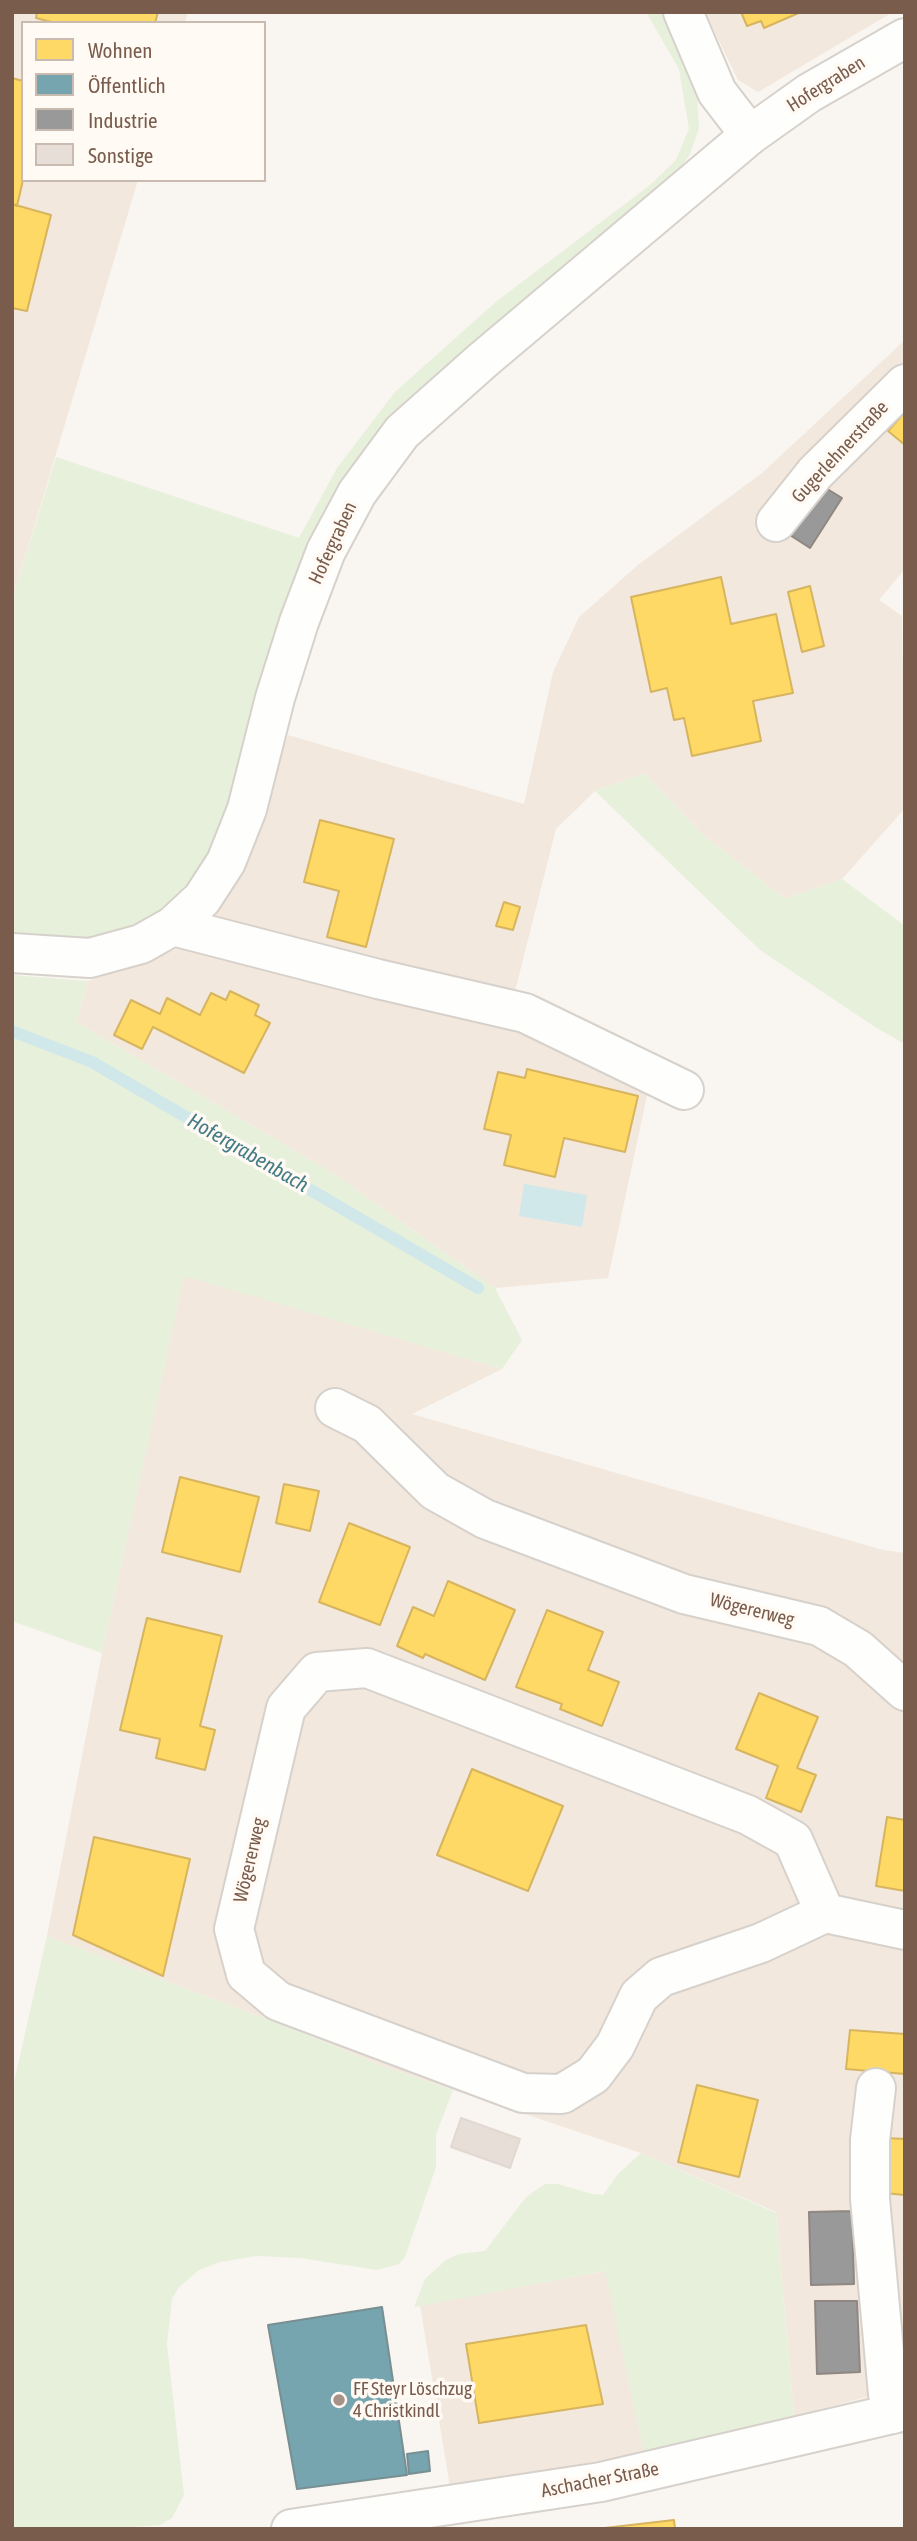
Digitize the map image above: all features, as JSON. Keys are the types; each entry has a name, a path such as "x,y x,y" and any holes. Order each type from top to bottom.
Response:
{"street":[{"path":"683,12 717,92 750,135"},
{"name":"Hofergraben","path":"12,953 90,958 141,944 173,926 202,900 226,862 247,809 275,698 299,622 326,551 356,493 402,432 483,360 750,135 809,93 905,38"},
{"name":"Gugerlehnerstraße","path":"776,522 815,473 905,384"},
{"path":"173,926 378,979 526,1013 684,1090"},
{"name":"Wögererweg","path":"335,1408 367,1424 435,1491 485,1519 684,1594 819,1626 858,1648 905,1691"},
{"name":"Wögererweg","path":"367,1668 748,1815 793,1840 825,1913 761,1942 662,1977 639,1996 615,2046 593,2075 562,2094 523,2093 278,2001 246,1974 234,1929 286,1708 317,1672 367,1668"},
{"path":"825,1913 905,1930"},
{"path":"876,2088 870,2140 870,2199 888,2394 899,2413"},
{"name":"Aschacher Straße","path":"291,2529 601,2482 899,2413"}],"shaded area":[{"path":"12,12 188,12 186,21 21,21 21,182 137,182 12,601"},
{"path":"705,12 893,12 758,92 738,80"},
{"path":"905,340 905,569 879,600 902,616 905,808 842,879 785,899 703,835 644,773 595,791 556,829 515,991 648,1091 608,1278 495,1288 331,1172 76,1022 88,981 183,947 245,862 288,735 524,804 553,672 579,617 638,565 762,473"},
{"path":"184,1275 502,1369 412,1414 883,1550 905,1553 905,2387 794,2416 776,2212 641,2153 379,2065 311,2036 47,1936 102,1653"},
{"path":"606,2271 644,2453 450,2487 420,2305"}],"green space":[{"path":"646,12 668,12 697,94 699,128 690,154 679,170 653,194 400,406 350,469 321,515 293,583 268,658 220,834 193,882 159,916 100,942 12,938 12,601 56,457 299,538 337,468 395,392 497,301 650,185 676,160 689,129 679,69"},
{"path":"644,773 703,835 785,899 842,879 905,926 905,1044 760,950 595,791"},
{"path":"12,975 88,981 76,1022 331,1172 495,1288 522,1340 502,1369 184,1276 102,1653 12,1621"},
{"path":"47,1936 311,2036 379,2065 453,2090 436,2135 436,2167 405,2257 399,2264 377,2270 301,2258 256,2256 220,2262 199,2270 179,2287 172,2299 167,2344 184,2495 172,2518 160,2525 106,2529 12,2529 12,2091"},
{"path":"641,2153 776,2213 794,2416 644,2453 605,2271 414,2307 425,2279 446,2260 459,2254 485,2251 526,2197 545,2184 558,2184 603,2195 619,2173"}],"water":[{"path":"524,1184 587,1195 582,1227 519,1216"}],"building: Wohnen":[{"path":"37,12 158,12 156,21 47,21 36,18"},
{"path":"741,12 801,12 764,28 761,21 747,26"},
{"path":"12,78 21,80 23,182 17,206 12,204"},
{"path":"12,204 51,215 27,311 12,308"},
{"path":"905,412 905,445 888,431"},
{"path":"721,577 731,624 776,614 793,693 753,701 761,741 692,756 684,718 674,720 667,688 651,692 631,597"},
{"path":"810,586 824,646 802,652 788,592"},
{"path":"320,820 394,839 366,947 327,937 339,891 304,882"},
{"path":"504,902 520,907 513,930 496,926"},
{"path":"230,991 259,1005 255,1015 270,1023 244,1073 153,1027 142,1049 114,1035 131,1000 160,1014 167,998 200,1015 211,993 226,1000"},
{"path":"527,1069 638,1096 625,1152 564,1138 555,1177 504,1165 511,1135 484,1129 498,1072 525,1078"},
{"path":"180,1477 259,1497 240,1572 162,1552"},
{"path":"284,1484 319,1491 310,1531 276,1523"},
{"path":"349,1523 410,1547 380,1625 319,1602"},
{"path":"448,1581 515,1610 485,1680 425,1654 423,1658 397,1646 413,1607 434,1616"},
{"path":"547,1610 603,1632 588,1670 619,1682 602,1726 560,1709 562,1704 516,1687"},
{"path":"147,1618 222,1636 200,1726 215,1730 205,1770 156,1758 160,1739 120,1730"},
{"path":"759,1693 818,1717 797,1768 816,1775 801,1812 766,1798 778,1766 736,1749"},
{"path":"472,1769 563,1806 528,1891 437,1855"},
{"path":"887,1817 905,1820 905,1891 876,1886"},
{"path":"94,1837 190,1859 163,1976 73,1935"},
{"path":"850,2030 905,2034 905,2074 846,2069"},
{"path":"697,2085 758,2100 739,2177 678,2162"},
{"path":"886,2138 905,2139 905,2195 884,2193"},
{"path":"586,2325 603,2404 479,2423 466,2344"},
{"path":"674,2520 675,2529 596,2529"}],"building: Öffentlich":[{"name":"FF Steyr Löschzug 4 Christkindl","path":"382,2307 407,2475 297,2489 268,2325"},
{"name":"FF Steyr Löschzug 4 Christkindl","path":"428,2451 430,2471 409,2474 407,2454"}],"building: Industrie":[{"path":"811,479 842,498 810,548 779,528"},
{"path":"852,2211 854,2284 811,2285 809,2212"},
{"path":"815,2301 857,2301 860,2372 817,2374"}],"building: Sonstige":[{"path":"461,2118 520,2139 510,2168 451,2147"}],"waterway":[{"name":"Hofergrabenbach","path":"12,1031 92,1062 478,1288"}],"place":[{"name":"FF Steyr Löschzug 4 Christkindl","path":"339,2400"}]}
